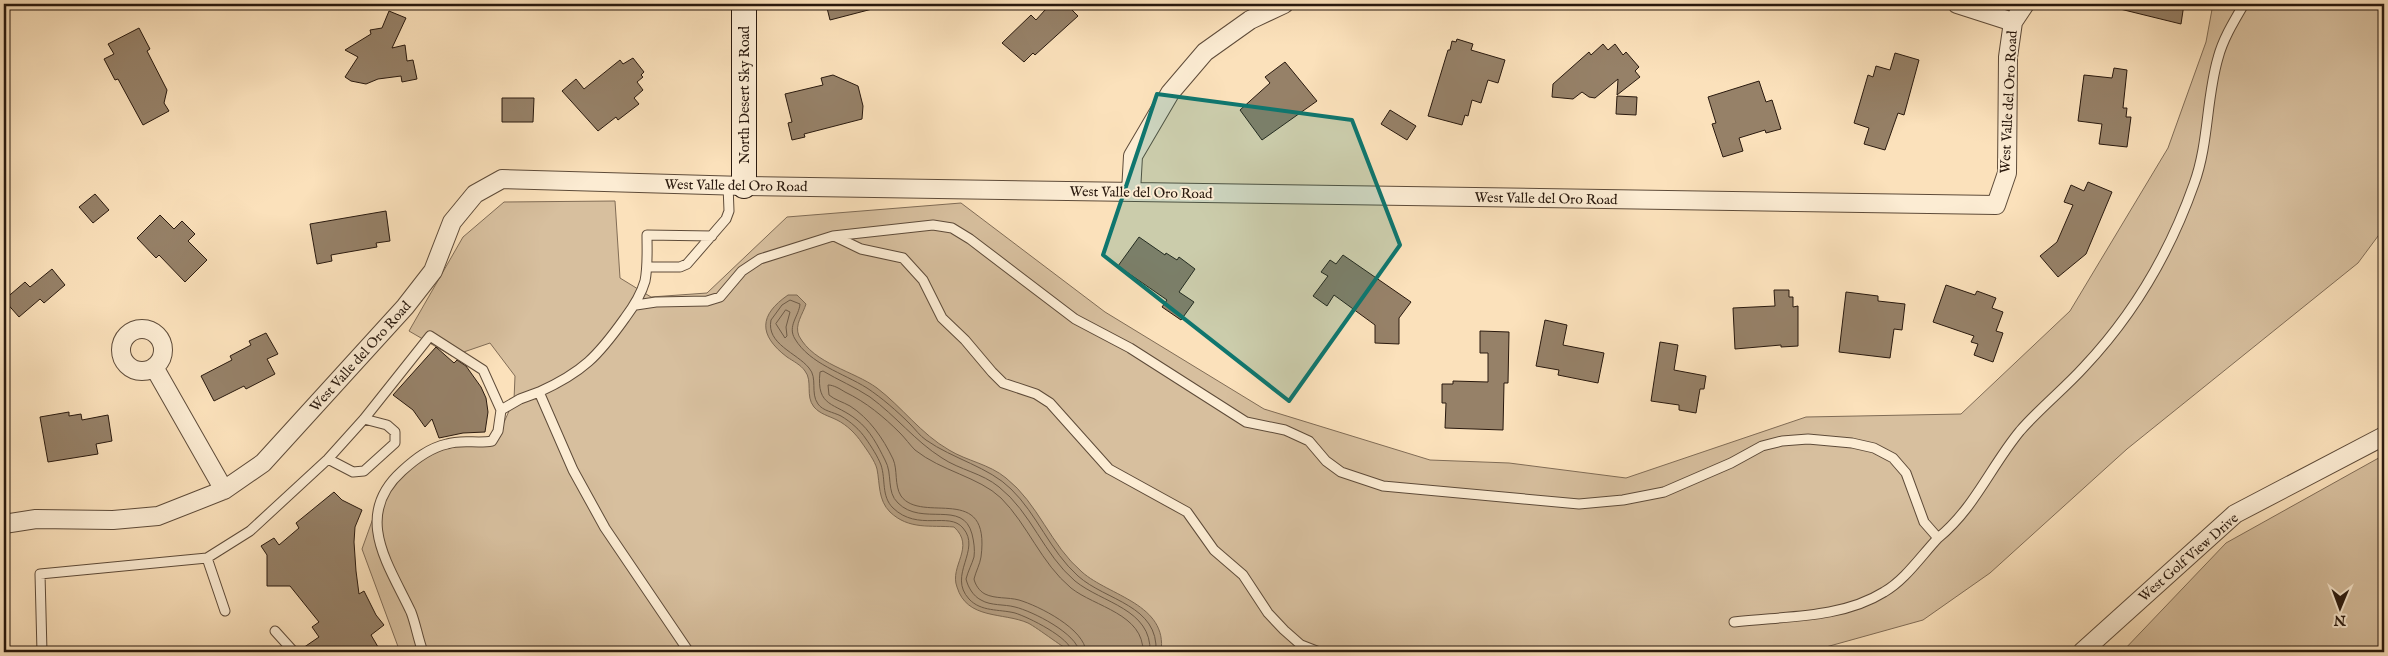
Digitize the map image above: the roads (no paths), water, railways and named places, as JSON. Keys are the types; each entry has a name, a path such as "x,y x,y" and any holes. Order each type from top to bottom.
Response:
{"street":[{"name":"North Desert Sky Road","path":"736,185 744,4"},
{"path":"1131,192 1133,156 1170,93 1206,52 1250,20 1284,4"},
{"path":"1957,4 2013,22"},
{"name":"West Valle del Oro Road","path":"4,524 36,519 113,520 158,516 224,490 264,463 405,307 433,271 452,222 475,194 502,179 1131,192 1996,205 2007,173 2008,57 2013,22 2025,4"},
{"path":"154,367 224,490"},
{"name":"West Golf View Drive","path":"2082,652 2235,514 2384,436"}],"lane":[{"path":"1734,622 1840,610 1864,602 1895,584 1938,538 1955,524 1977,496 1997,462 2021,431 2085,366 2128,315 2160,263 2176,230 2202,163 2218,58 2224,40 2244,4"},
{"path":"647,267 684,266 726,218 736,185"},
{"path":"636,305 656,302 707,301 720,297 742,271 760,259 833,236 932,225 952,228 970,239 1075,319 1130,348 1246,422 1285,430 1309,441 1326,460 1341,472 1383,486 1580,504 1623,500 1664,492 1731,463 1762,446 1782,441 1808,439 1852,442 1874,448 1893,458 1906,474 1924,522 1938,538"},
{"path":"501,410 520,398 562,382 584,367 601,352 636,305 647,267 648,235 712,236"},
{"path":"833,236 860,249 903,258 923,280 942,318 965,340 992,372 1004,383 1036,394 1050,403 1109,469 1187,512 1214,550 1243,575 1268,612 1284,630 1301,644 1319,652"},
{"path":"42,652 40,574 207,558 250,531 328,459 364,418 430,336 483,370 501,410 498,432 492,442 448,443 427,452 396,476 384,493 375,518 384,554 412,615 424,652"},
{"path":"539,392 573,470 606,528 689,652"},
{"path":"328,459 354,472 364,471 395,443 395,432 387,425 364,418"},
{"path":"207,558 225,611"},
{"path":"275,631 294,652"}],"water":[{"path":"788,295 797,295 806,304 798,332 806,346 814,354 877,388 939,444 956,454 992,469 1006,478 1027,500 1071,562 1093,580 1134,603 1146,612 1155,623 1161,636 1161,652 1105,654 1073,652 1028,623 977,610 969,605 962,598 955,579 963,549 960,534 954,527 920,526 905,522 890,512 881,497 877,469 873,459 857,436 848,427 814,407 810,398 809,379 805,371 771,341 767,333 767,318 778,303"}]}
